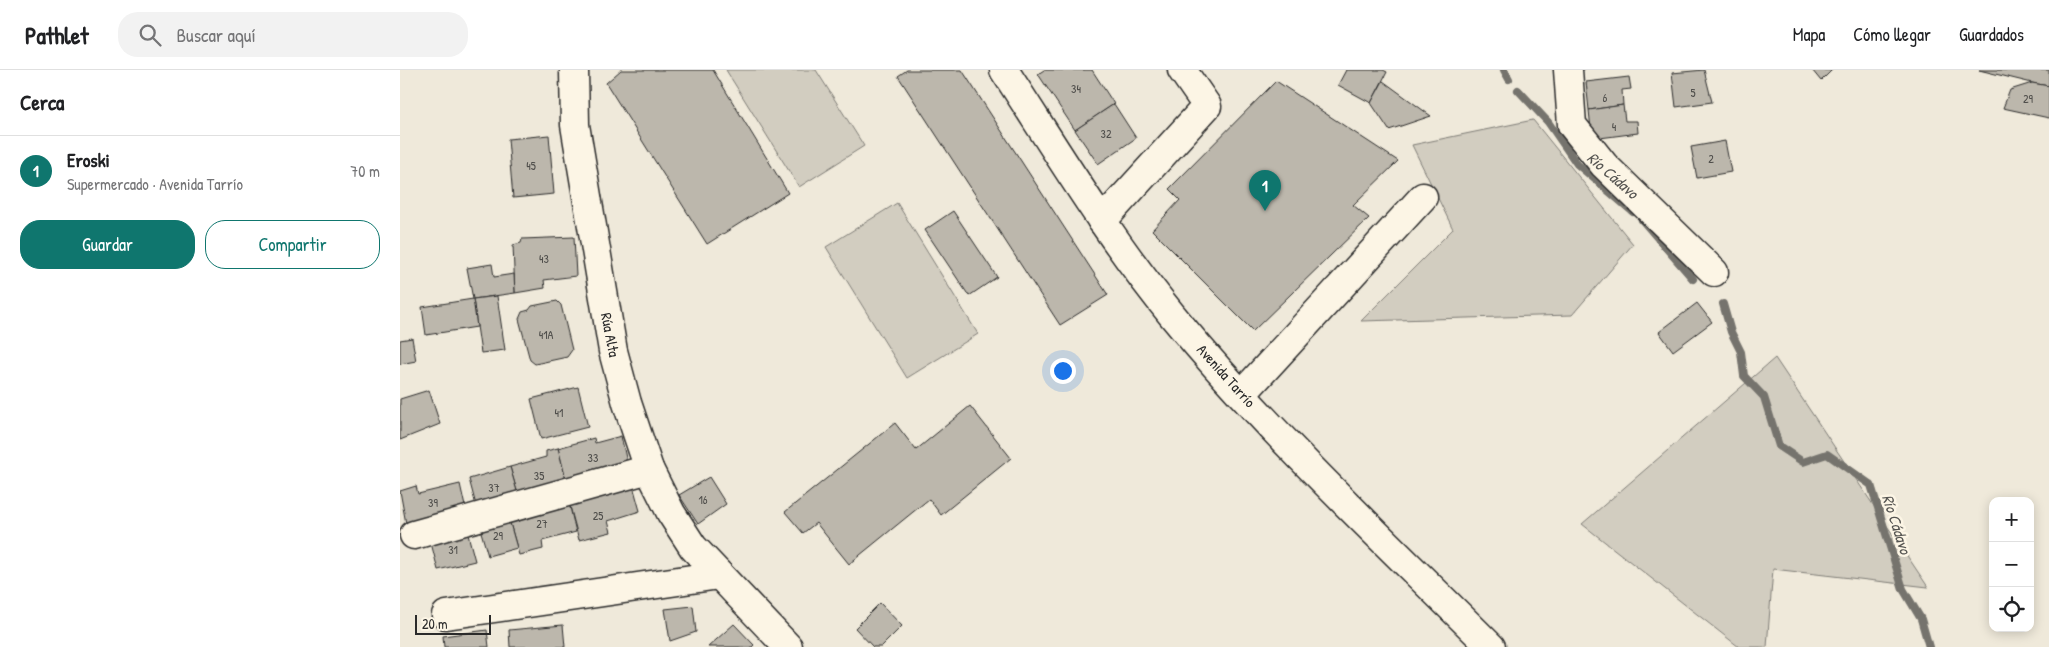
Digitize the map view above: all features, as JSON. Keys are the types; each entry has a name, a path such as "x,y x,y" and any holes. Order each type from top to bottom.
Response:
{"street":[{"name":"Rúa Alta","path":"574,70 574,125 613,351 627,403 649,469 671,513 693,548 788,647"},
{"name":"Avenida Tarrío","path":"1004,70 1102,221 1172,314 1242,394 1491,647"},
{"path":"1102,221 1207,106 1182,70"},
{"path":"1568,70 1572,125 1604,165 1714,272"},
{"path":"1242,394 1422,197"},
{"path":"414,535 649,469"},
{"path":"446,615 719,575"}],"shaded area":[{"path":"726,70 816,70 864,146 799,187"},
{"path":"1533,120 1633,244 1572,315 1361,321 1453,229 1412,145"},
{"path":"897,203 978,334 907,378 826,247"},
{"path":"1775,358 1928,587 1773,569 1767,647 1739,647 1582,524"}],"building":[{"path":"621,70 713,70 788,193 707,244 606,83"},
{"path":"907,70 962,70 1108,295 1060,325 898,76"},
{"path":"1044,70 1092,70 1114,104 1075,130 1038,74"},
{"path":"1346,70 1383,70 1387,72 1371,103 1338,85"},
{"path":"1704,70 1712,102 1676,107 1672,73"},
{"path":"1812,70 1832,70 1821,81"},
{"path":"1979,70 2049,70 2049,86 2032,83"},
{"path":"1629,77 1631,89 1622,90 1623,105 1589,110 1586,82"},
{"path":"1276,81 1398,161 1353,205 1369,218 1253,331 1152,230 1180,200 1169,189"},
{"path":"1383,81 1431,116 1389,130 1371,103"},
{"path":"2032,83 2049,86 2049,118 2003,108 2010,90"},
{"path":"1114,104 1136,138 1098,164 1075,130"},
{"path":"1623,105 1625,121 1637,121 1638,133 1592,139 1589,110"},
{"path":"549,135 554,194 513,198 508,139"},
{"path":"1725,141 1731,172 1697,178 1691,147"},
{"path":"953,211 997,277 969,296 925,230"},
{"path":"574,237 576,276 544,280 545,288 515,293 513,245 521,243 522,239"},
{"path":"492,264 494,277 514,274 515,293 473,299 467,268"},
{"path":"497,296 505,350 481,353 473,299"},
{"path":"473,299 477,327 426,335 422,307"},
{"path":"557,301 561,305 572,350 567,357 535,364 530,360 519,319 522,312 529,310 532,306"},
{"path":"1697,303 1712,322 1673,351 1659,332"},
{"path":"412,338 416,361 400,364 400,340"},
{"path":"578,387 588,427 541,439 531,399"},
{"path":"429,390 440,424 400,440 400,399"},
{"path":"970,406 1011,458 941,515 929,499 849,564 816,523 803,533 785,512 895,423 916,450"},
{"path":"621,436 628,467 567,484 558,448 594,438 595,443"},
{"path":"558,448 567,484 519,498 510,467 546,457 546,451"},
{"path":"510,467 519,498 477,509 469,479"},
{"path":"709,477 726,504 698,524 679,495"},
{"path":"632,482 640,511 608,521 611,532 579,540 568,499"},
{"path":"460,484 466,511 407,529 400,491 416,486 418,494"},
{"path":"568,499 576,532 542,541 543,549 519,555 508,516"},
{"path":"508,516 517,548 488,556 479,525"},
{"path":"466,527 475,561 438,570 430,539"},
{"path":"880,603 902,626 881,647 873,647 855,628"},
{"path":"693,606 696,632 670,641 665,609"},
{"path":"734,624 754,645 752,647 708,647"},
{"path":"563,625 565,647 510,647 509,630"},
{"path":"487,630 489,647 444,647 443,636"}],"waterway":[{"name":"Río Cádavo","path":"1504,70 1509,79"},
{"name":"Río Cádavo","path":"1518,90 1548,122 1577,164 1633,212"},
{"name":"Río Cádavo","path":"1642,220 1693,279"},
{"name":"Río Cádavo","path":"1723,304 1731,332 1741,352 1744,376 1764,397 1779,446 1803,462 1827,454 1871,485 1903,589 1921,619 1929,647"}],"place":[{"name":"Eroski","path":"1265,211"}]}
